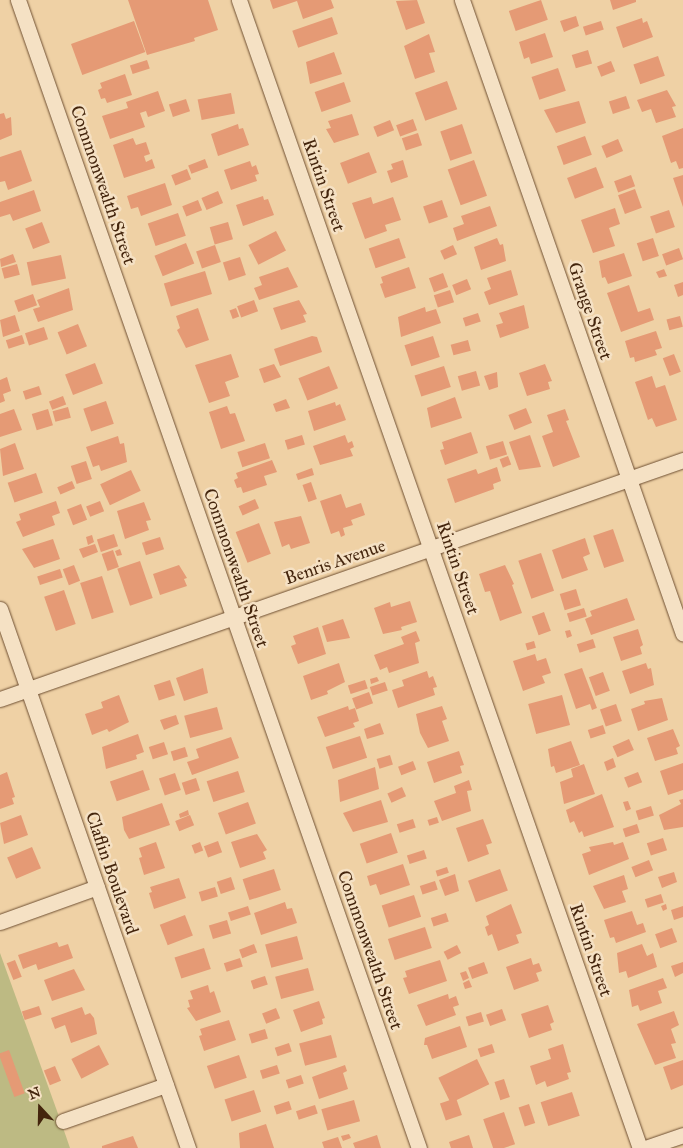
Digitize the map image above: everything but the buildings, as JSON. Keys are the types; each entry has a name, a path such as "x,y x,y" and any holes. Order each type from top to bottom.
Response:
{"street":[{"name":"Commonwealth Street","path":"18,0 419,1148"},
{"name":"Rintin Street","path":"239,0 640,1148"},
{"name":"Grange Street","path":"462,0 683,634"},
{"name":"Benris Avenue","path":"0,699 683,460"},
{"name":"Claflin Boulevard","path":"0,610 188,1148"},
{"path":"0,922 97,887"},
{"path":"63,1121 166,1085"},
{"path":"645,1148 683,1135"}],"shaded area":[{"path":"0,953 61,1122 70,1148 0,1148"}]}
